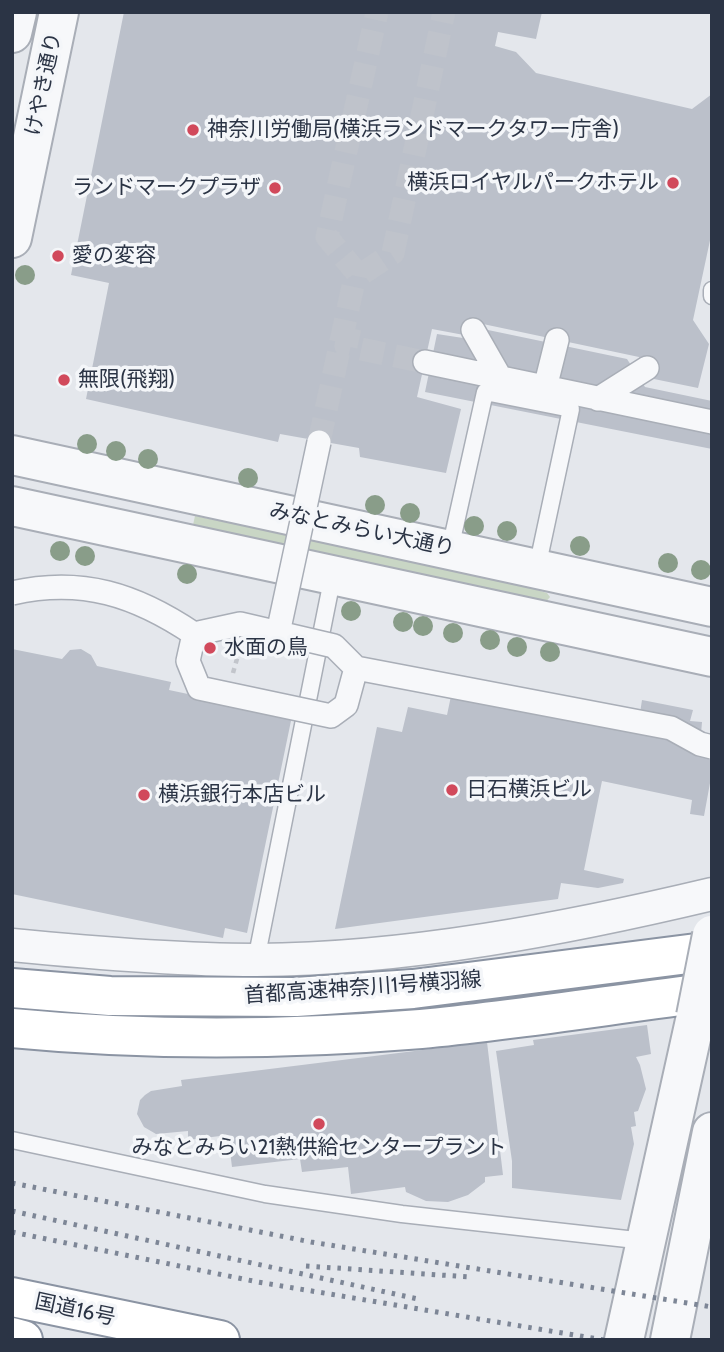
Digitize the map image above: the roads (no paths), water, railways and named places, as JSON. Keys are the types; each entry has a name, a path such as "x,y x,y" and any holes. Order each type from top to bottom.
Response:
{"highway":[{"name":"首都高速神奈川1号横羽線","path":"12,988 110,996 296,997 413,989 712,951"},
{"path":"12,981 110,996"},
{"name":"首都高速神奈川1号横羽線","path":"12,1028 77,1034 209,1038 296,1036 422,1029 704,1004"},
{"path":"12,1038 77,1034"},
{"name":"国道16号","path":"12,1297 220,1340"},
{"name":"国道16号","path":"12,1338 23,1340"}],"street":[{"name":"けやき通り","path":"12,33 17,12"},
{"name":"けやき通り","path":"12,238 59,12"},
{"path":"473,330 502,379"},
{"path":"545,388 557,340"},
{"path":"425,362 712,422"},
{"path":"598,399 647,368"},
{"path":"278,633 319,442"},
{"name":"みなとみらい大通り","path":"12,455 712,607"},
{"path":"12,506 712,657"},
{"path":"12,593 35,588 71,586 106,591 142,603 194,634 240,624 334,646 355,668 671,728 712,747"},
{"path":"194,634 188,661 199,688 227,698 331,716 346,705 355,668"},
{"path":"12,945 113,954 256,960 363,954 528,934 712,894"},
{"path":"624,1340 704,1004 712,935"},
{"path":"670,1340 712,1132"}],"lane":[{"path":"712,290 712,296"},
{"path":"450,550 485,392 571,409 537,568"},
{"path":"256,960 333,575"},
{"path":"12,1140 265,1194 402,1214 646,1241"}],"tunnel":[{"path":"319,442 356,272 327,237 377,12"},
{"path":"363,273 393,253 444,12"},
{"path":"350,328 346,346 425,362"}],"railway":[{"path":"12,1183 311,1242 712,1307"},
{"path":"12,1211 418,1299"},
{"path":"12,1232 258,1282 604,1340"},
{"path":"306,1266 470,1277"}],"place":[{"name":"神奈川労働局(横浜ランドマークタワー庁舎)","path":"193,130"},
{"name":"横浜ロイヤルパークホテル","path":"673,183"},
{"name":"ランドマークプラザ","path":"275,188"},
{"name":"愛の変容","path":"58,256"},
{"name":"無限(飛翔)","path":"64,380"},
{"name":"水面の鳥","path":"210,648"},
{"name":"日石横浜ビル","path":"452,790"},
{"name":"横浜銀行本店ビル","path":"144,795"},
{"name":"みなとみらい21熱供給センタープラント","path":"319,1124"}]}
